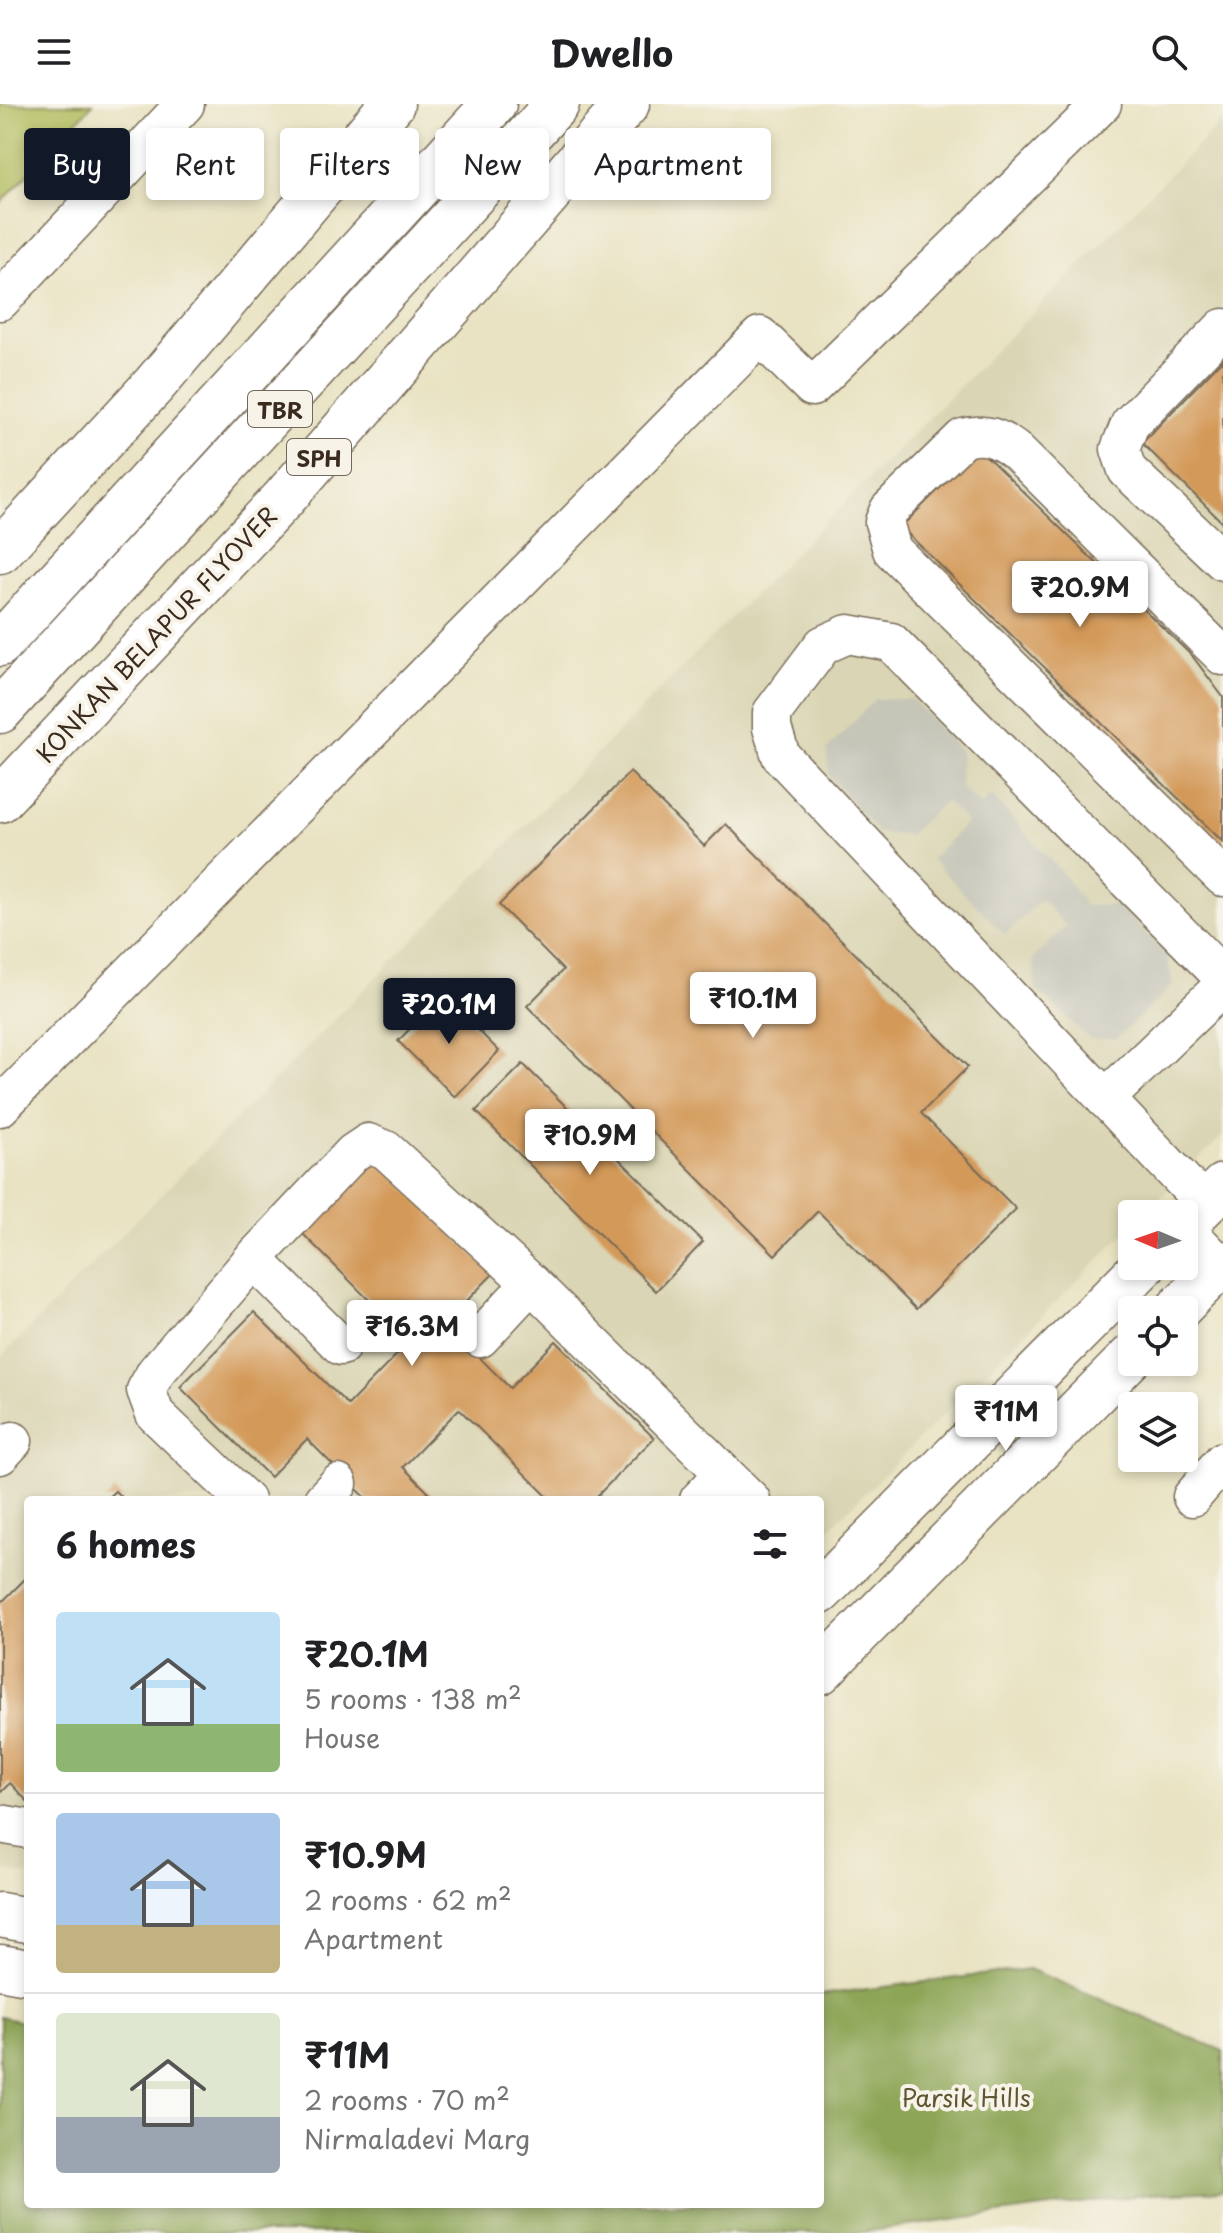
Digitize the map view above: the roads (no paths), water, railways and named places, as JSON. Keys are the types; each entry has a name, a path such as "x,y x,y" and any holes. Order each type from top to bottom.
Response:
{"main road":[{"path":"0,551 154,385 392,104"},
{"name":"TBR","path":"0,644 494,104"},
{"name":"TBR","path":"0,711 557,104"},
{"name":"KONKAN BELAPUR FLYOVER","path":"0,800 284,498 627,104"},
{"path":"1191,1296 1222,1265"},
{"path":"824,1580 1129,1280"},
{"path":"824,1668 1118,1370"},
{"path":"0,1915 24,1919"},
{"path":"0,1967 24,1971"}],"street":[{"path":"0,301 185,104"},
{"path":"0,1107 760,336 812,387 1102,104"},
{"path":"1223,328 1130,424 1120,449 1127,470 1223,561"},
{"path":"1223,656 1017,452 990,435 963,438 889,510 884,522 892,550 1223,877"},
{"path":"1222,1265 1199,1211 1105,1099 781,756 772,728 772,713 823,645 848,634 891,642 1223,977"},
{"path":"1105,1099 1223,986"},
{"path":"241,1496 155,1414 146,1390 156,1372 253,1259 353,1153 368,1143 386,1150 531,1283 725,1491"},
{"path":"253,1259 341,1346"},
{"path":"480,1338 531,1283"},
{"path":"1192,1497 1223,1461"},
{"path":"0,1824 24,1828"}],"park label":[{"name":"Parsik Hills","path":"966,2097"}]}
